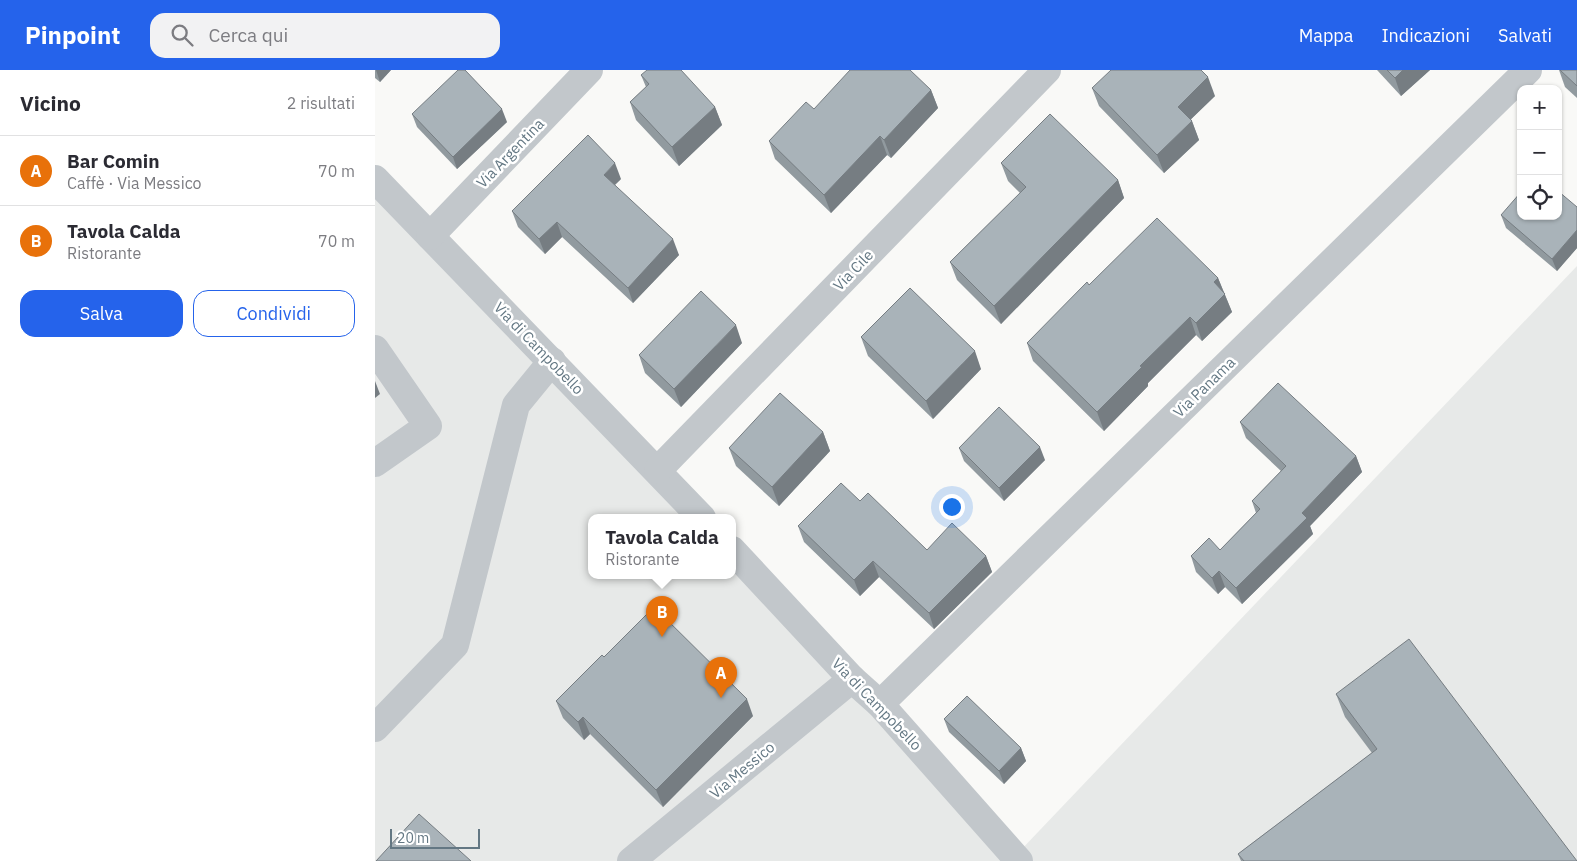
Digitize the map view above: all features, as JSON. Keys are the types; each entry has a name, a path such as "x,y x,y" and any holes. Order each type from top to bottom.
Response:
{"street":[{"name":"Via Argentina","path":"430,236 589,70"},
{"name":"Via Cile","path":"658,470 1047,70"},
{"name":"Via Panama","path":"880,704 1528,70"},
{"name":"Via di Campobello","path":"375,180 658,470 698,514"},
{"path":"375,349 428,426 375,463"},
{"path":"375,728 455,645 517,405 552,361"},
{"name":"Via di Campobello","path":"736,554 852,678 880,704 1019,861"},
{"name":"Via Messico","path":"631,861 852,678"}],"shaded area":[{"path":"375,179 696,514 588,514 588,579 736,579 736,556 1019,861 375,861"},
{"path":"1577,266 1577,861 1029,861 1019,852"}],"building":[{"path":"458,70 465,70 502,109 453,157 412,114"},
{"path":"647,70 681,70 715,107 672,147 630,102 649,84 641,75"},
{"path":"850,70 910,70 931,90 884,140 880,136 824,195 769,141 806,102 814,109"},
{"path":"1111,70 1201,70 1208,77 1178,107 1192,121 1157,155 1092,88"},
{"path":"1387,70 1403,70 1395,78"},
{"path":"1560,70 1577,70 1577,86"},
{"path":"1050,114 1118,180 994,306 950,262 1026,187 1001,163"},
{"path":"588,135 615,163 604,175 673,239 628,288 557,222 539,239 512,211"},
{"path":"1562,194 1577,207 1577,230 1552,259 1501,215 1517,197 1517,220 1562,220"},
{"path":"1157,218 1218,278 1214,282 1225,294 1196,323 1190,317 1097,412 1027,343 1087,282 1089,285"},
{"path":"910,288 975,351 926,401 861,337"},
{"path":"701,291 736,325 674,389 639,355"},
{"path":"1278,383 1356,456 1302,513 1307,518 1236,588 1219,571 1212,578 1191,556 1209,538 1220,550 1260,509 1252,501 1286,466 1240,422"},
{"path":"780,393 823,432 772,487 729,448"},
{"path":"999,407 1040,447 999,488 959,448"},
{"path":"841,483 860,501 868,493 927,550 952,523 986,556 929,613 873,561 854,580 798,526"},
{"path":"654,607 747,699 656,790 583,717 578,722 556,701"},
{"path":"1409,639 1577,861 1244,861 1238,854 1377,749 1336,694"},
{"path":"967,696 1021,748 999,771 944,719"},
{"path":"419,814 471,861 376,861"}],"place":[{"name":"Tavola Calda","path":"662,637"},
{"name":"Bar Comin","path":"721,698"}]}
